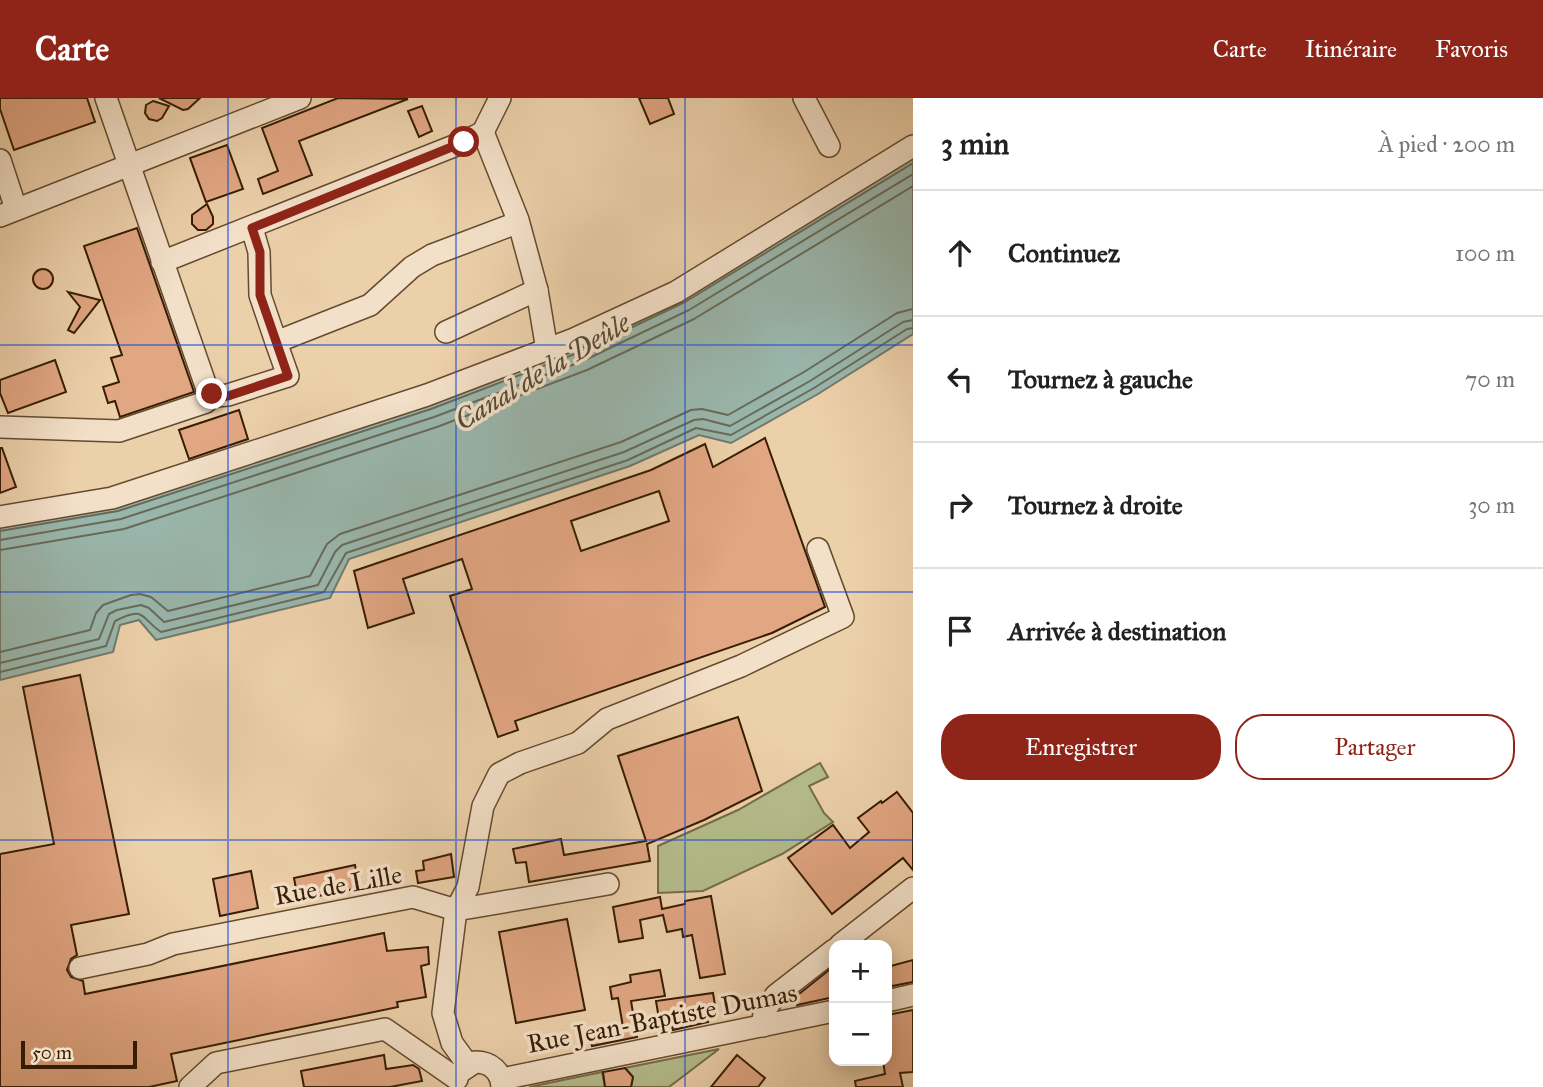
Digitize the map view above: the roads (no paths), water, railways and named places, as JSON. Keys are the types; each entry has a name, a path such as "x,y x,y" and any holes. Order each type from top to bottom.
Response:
{"street":[{"path":"107,98 207,389 219,397 288,376 260,295 260,252 252,228"},
{"path":"0,160 8,213 300,98"},
{"path":"162,262 464,142 483,132 500,98"},
{"path":"804,98 828,146"},
{"path":"483,132 518,220 537,290 547,349"},
{"path":"0,517 112,498 426,395 547,349 676,292 913,146"},
{"path":"276,342 370,305 412,267 432,255 514,224"},
{"path":"446,332 537,290"},
{"path":"0,427 119,431 206,402 212,394"},
{"path":"460,1077 443,1013 456,910 468,887 483,806 499,774 520,762 578,743 607,719 741,666 843,617 818,549"},
{"name":"Rue de Lille","path":"80,968 148,954 173,944 413,897 456,910 608,884"},
{"path":"846,940 913,888"},
{"path":"763,1026 764,1011 776,995 829,954"},
{"path":"892,999 913,995"},
{"name":"Rue Jean-Baptiste Dumas","path":"460,1077 475,1062 488,1064 499,1073 502,1083 829,1012"},
{"path":"190,1087 216,1063 385,1029 460,1077"}],"water":[{"name":"Canal de la Deûle","path":"913,155 913,334 818,394 731,443 699,435 630,466 349,559 330,598 156,640 139,620 120,625 113,652 0,680 0,524 578,346"}]}
